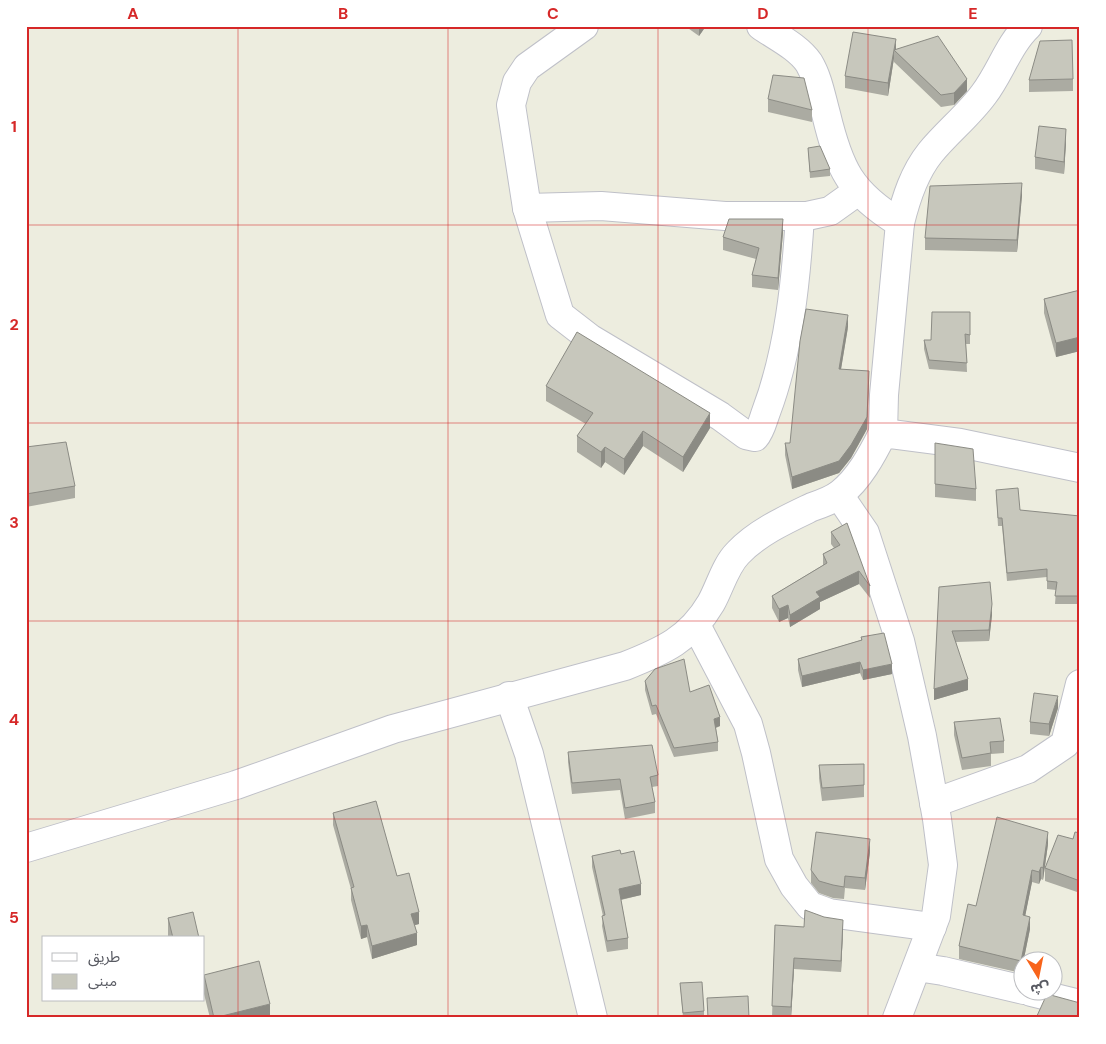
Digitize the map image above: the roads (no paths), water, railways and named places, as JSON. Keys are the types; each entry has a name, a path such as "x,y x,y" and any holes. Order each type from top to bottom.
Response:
{"street":[{"path":"584,26 527,67 517,82 511,105 527,208 560,315 591,339 720,416 751,437 758,433 762,425 778,370 790,309 800,216"},
{"path":"761,26 798,51 808,62 817,80 838,156 858,191 874,208 900,223"},
{"path":"26,848 236,785 393,729 625,666 676,644 696,625 712,602 737,553 756,538 784,521 839,495 871,457 883,433 884,395 900,223 910,189 930,153 967,116 1028,26"},
{"path":"527,208 602,206 725,216 800,216 830,211 858,191"},
{"path":"883,433 960,444 1080,468"},
{"path":"839,495 865,534 900,641 922,736 943,865 940,896 932,926 898,1018"},
{"path":"696,625 748,724 779,858 794,886 810,906 829,913 932,926"},
{"path":"934,803 1028,769 1065,744 1080,684"},
{"path":"509,696 529,754 593,1018"},
{"path":"917,967 943,971 1014,988"},
{"path":"1064,1000 1080,1004"}]}
